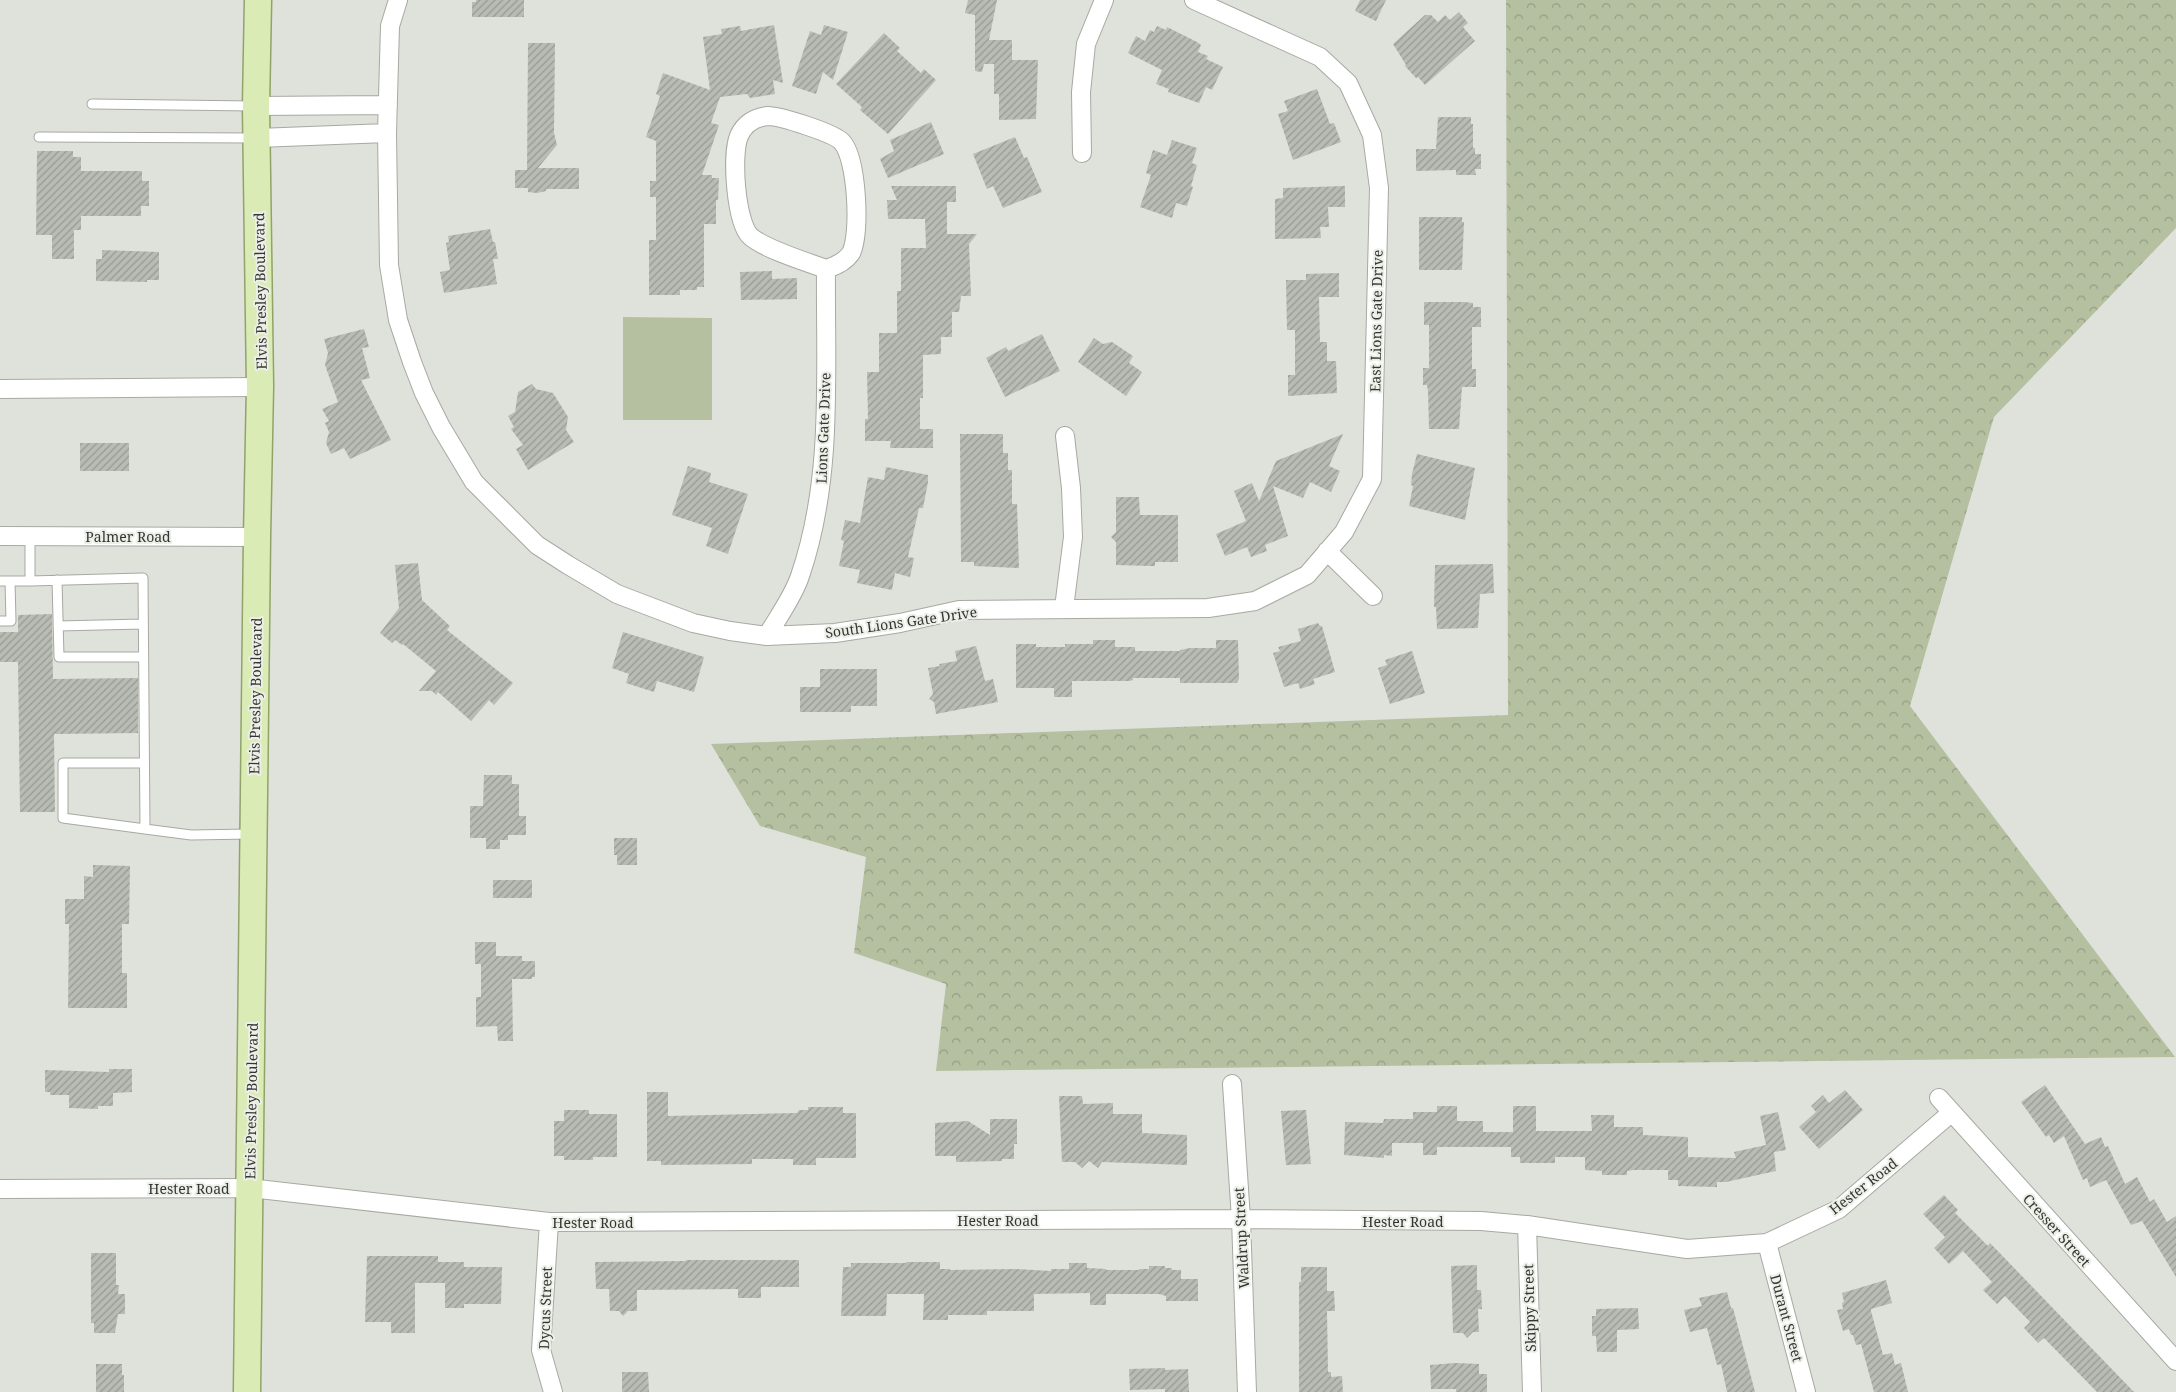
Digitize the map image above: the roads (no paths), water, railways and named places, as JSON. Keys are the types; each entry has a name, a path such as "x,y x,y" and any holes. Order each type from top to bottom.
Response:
{"main road":[{"name":"Elvis Presley Boulevard","path":"247,1392 260,386 258,138 256,106 258,0"}],"street":[{"name":"South Lions Gate Drive","path":"398,0 390,26 387,134 389,265 398,320 412,362 424,393 441,427 474,482 538,545 617,594 693,623 730,631 767,636 835,633 900,623 959,610 1208,608 1255,601 1307,575 1327,551"},
{"path":"1082,153 1082,92 1086,44 1104,0"},
{"name":"East Lions Gate Drive","path":"1194,0 1320,57 1348,84 1372,135 1379,188 1372,479 1344,532 1327,551"},
{"path":"256,106 388,105"},
{"path":"770,116 827,132 841,141 848,151 852,165 857,224 856,239 850,253 839,265 826,270 760,243 749,235 742,221 737,206 736,148 739,136 748,123 756,118 770,116"},
{"path":"258,138 387,134"},
{"name":"Lions Gate Drive","path":"767,636 799,578 815,524 824,470 826,270"},
{"path":"0,389 260,386"},
{"path":"1064,608 1073,537 1071,488 1065,436"},
{"name":"Palmer Road","path":"0,536 257,537"},
{"path":"1327,551 1373,596"},
{"name":"Waldrup Street","path":"1232,1084 1241,1220 1247,1392"},
{"name":"Cresser Street","path":"1939,1098 2176,1361"},
{"name":"Hester Road","path":"0,1189 250,1188 549,1222 1481,1221 1527,1225 1687,1249 1767,1243 1839,1209 1951,1113"},
{"name":"Dycus Street","path":"549,1222 541,1350 553,1392"},
{"name":"Skippy Street","path":"1527,1225 1532,1392"},
{"name":"Durant Street","path":"1767,1243 1806,1392"}],"lane":[{"path":"92,104 256,106"},
{"path":"39,137 258,138"},
{"path":"30,536 30,581"},
{"path":"0,581 143,578 145,829"},
{"path":"57,580 58,658 143,656"},
{"path":"0,622 11,621 10,581"},
{"path":"58,626 143,624"},
{"path":"144,763 63,764 63,818 191,835 254,834"}]}
